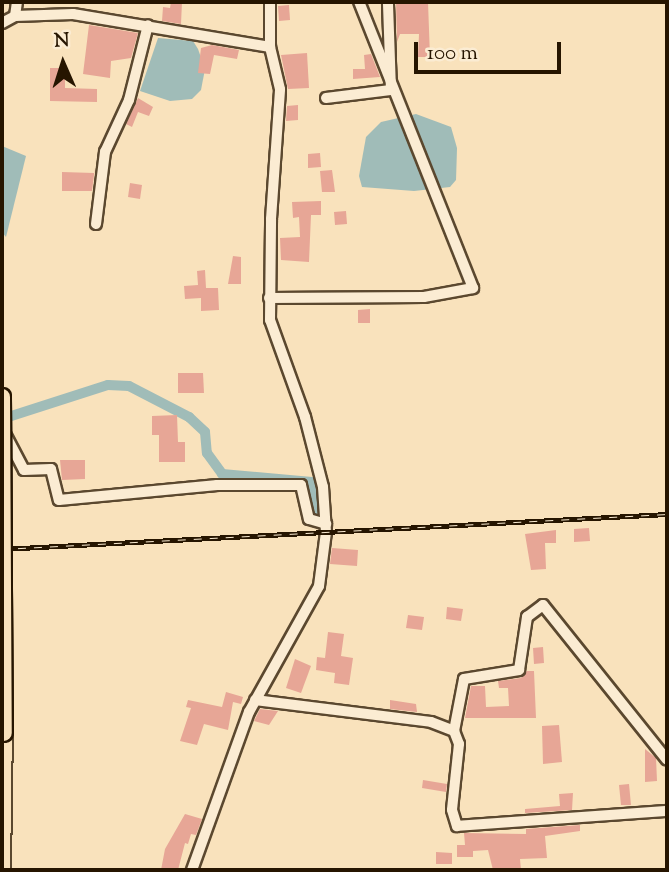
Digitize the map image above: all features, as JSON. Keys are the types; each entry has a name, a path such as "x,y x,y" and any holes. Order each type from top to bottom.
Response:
{"main road":[{"path":"2,397 2,870"}],"street":[{"path":"15,16 16,2"},
{"path":"192,870 218,788 255,700 319,586 326,524 323,487 305,417 270,320 281,89 270,47 270,2"},
{"path":"269,298 424,297 473,288 359,2"},
{"path":"326,98 391,90 388,2"},
{"path":"2,23 15,16 73,14 270,47"},
{"path":"96,224 104,152 129,100 148,25"},
{"path":"2,430 7,430 24,470 51,469 59,500 217,485 301,485 309,519 326,524"},
{"path":"667,760 543,605 527,617 519,670 464,679 454,731 458,744 453,810 457,826 667,811"},
{"path":"255,700 432,722 454,731"}],"water":[{"path":"158,38 193,41 198,49 205,69 201,90 192,99 170,101 140,91"},
{"path":"416,114 451,127 457,148 456,180 450,187 414,191 362,187 359,176 366,137 381,122"},
{"path":"2,146 26,156 6,237 2,232"}],"building":[{"path":"171,2 182,2 181,24 162,21 163,7 170,8"},
{"path":"396,2 428,2 430,57 418,57 419,34 400,34 397,42"},
{"path":"289,5 290,20 279,21 278,6"},
{"path":"89,25 138,33 131,58 111,61 110,78 83,74"},
{"path":"212,45 239,50 237,59 214,55 210,74 198,73 201,48"},
{"path":"307,53 309,88 288,89 281,55"},
{"path":"371,54 380,77 353,79 353,69 365,69 364,55"},
{"path":"50,68 65,68 65,88 97,89 97,102 50,101"},
{"path":"138,98 153,107 149,116 138,112 132,127 126,124"},
{"path":"298,105 298,120 286,121 287,106"},
{"path":"320,153 321,167 308,168 308,154"},
{"path":"95,167 92,191 62,191 62,172 94,173"},
{"path":"332,170 335,192 322,192 320,171"},
{"path":"130,183 142,185 140,199 128,197"},
{"path":"321,201 321,215 311,215 309,262 281,260 280,238 300,237 299,217 293,218 292,202"},
{"path":"346,211 347,224 335,225 334,212"},
{"path":"233,256 241,257 241,284 228,284"},
{"path":"205,270 206,288 218,288 219,310 201,311 201,298 185,299 184,286 198,285 197,271"},
{"path":"370,309 370,323 358,323 358,310"},
{"path":"178,373 203,373 204,393 178,393"},
{"path":"177,415 178,442 185,442 185,462 159,462 159,435 152,435 152,416"},
{"path":"60,460 85,460 85,479 62,480"},
{"path":"589,528 590,541 574,542 574,529"},
{"path":"556,530 556,543 545,543 546,569 531,570 525,534"},
{"path":"332,548 358,550 357,566 330,564"},
{"path":"447,607 463,609 461,621 446,619"},
{"path":"408,615 424,617 422,630 406,628"},
{"path":"328,632 344,634 341,656 353,658 349,685 334,683 335,673 316,670 317,657 325,658"},
{"path":"543,647 544,663 534,664 533,648"},
{"path":"295,659 311,666 301,693 286,688"},
{"path":"527,671 534,671 536,718 465,718 471,686 485,686 486,707 509,706 508,688 499,688 498,681 521,678"},
{"path":"226,692 243,697 241,704 233,702 228,730 204,724 197,745 180,741 191,708 186,707 188,700 222,707"},
{"path":"390,700 416,704 417,712 390,709"},
{"path":"260,709 278,711 269,725 254,721"},
{"path":"559,725 562,762 543,764 542,726"},
{"path":"645,749 656,758 657,781 645,782"},
{"path":"423,780 447,784 446,792 422,788"},
{"path":"629,784 631,805 621,805 619,785"},
{"path":"573,793 572,810 525,813 525,809 560,806 559,794"},
{"path":"185,814 202,819 196,835 191,834 188,844 185,843 178,870 161,870 165,849"},
{"path":"580,825 580,831 545,836 547,858 520,859 521,870 493,870 488,850 473,851 473,857 457,857 457,845 465,845 464,833 526,834 526,829"},
{"path":"436,852 452,853 452,864 436,864"}],"waterway":[{"path":"2,419 108,385 129,386 189,417 205,432 207,453 222,474 312,482 318,516"}],"railway":[{"path":"2,549 667,514"}]}
